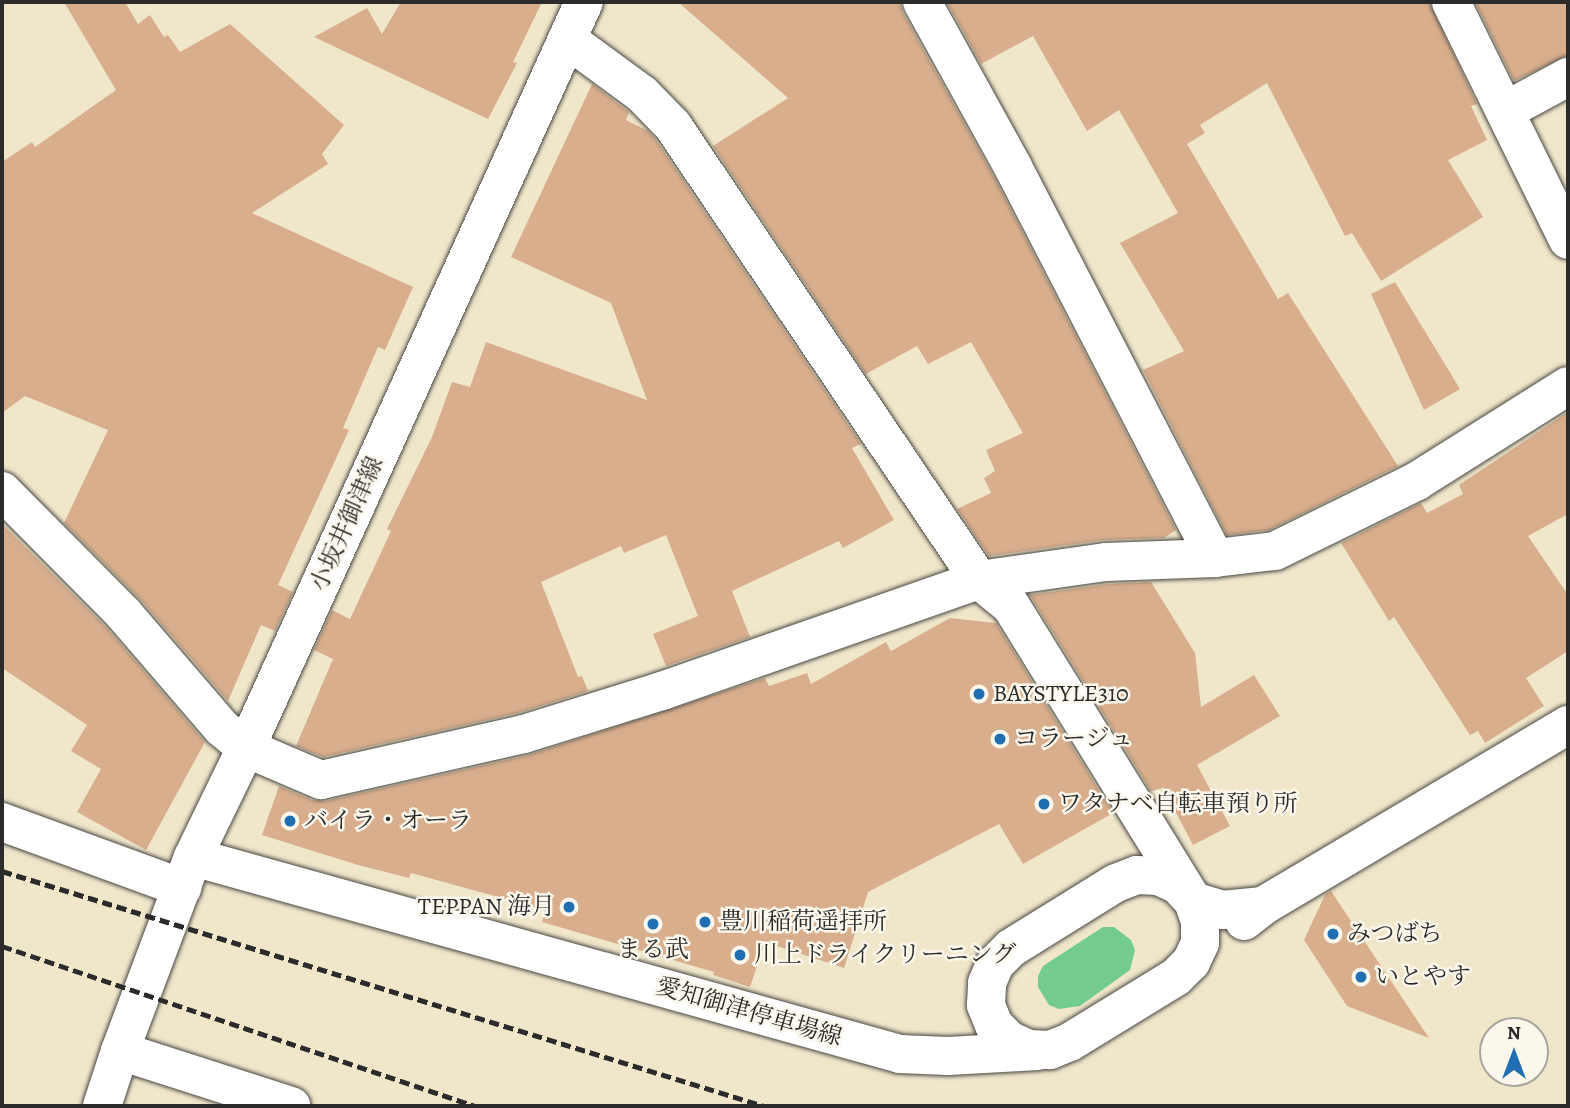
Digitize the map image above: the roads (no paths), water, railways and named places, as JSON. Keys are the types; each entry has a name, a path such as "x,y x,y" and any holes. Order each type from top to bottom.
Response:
{"street":[{"name":"小坂井御津線","path":"102,1106 188,872 584,2"},
{"path":"922,2 1013,167 1215,558"},
{"path":"1451,2 1568,240"},
{"path":"567,39 642,94 673,126 979,580 1011,606 1193,901 1200,921 1200,943 1191,962"},
{"path":"1504,111 1568,77"},
{"path":"2,491 123,613 222,728 246,748 321,780 524,734 662,691 979,580 1106,562 1215,558 1275,551 1417,481 1568,386"},
{"path":"987,983 986,1005 994,1025 1009,1040 1029,1049 1050,1050 1070,1042 1175,977 1263,906 1568,725"},
{"name":"愛知御津停車場線","path":"2,822 900,1054 948,1056 1050,1050"},
{"path":"948,1056 962,1042 973,1025 995,964 1011,948 1116,883 1160,851"},
{"path":"1116,883 1137,875 1158,876 1178,885 1193,901 1222,910 1263,906"},
{"path":"120,1051 291,1106"}],"railway":[{"path":"2,871 764,1106"},
{"path":"2,946 475,1106"}],"place":[{"name":"BAYSTYLE310","path":"979,694"},
{"name":"コラージュ","path":"1000,739"},
{"name":"ワタナベ自転車預り所","path":"1044,804"},
{"name":"バイラ・オーラ","path":"290,821"},
{"name":"TEPPAN 海月","path":"569,907"},
{"name":"豊川稲荷遥拝所","path":"705,922"},
{"name":"まる武","path":"653,924"},
{"name":"みつばち","path":"1333,934"},
{"name":"川上ドライクリーニング","path":"740,955"},
{"name":"いとやす","path":"1361,977"}]}
